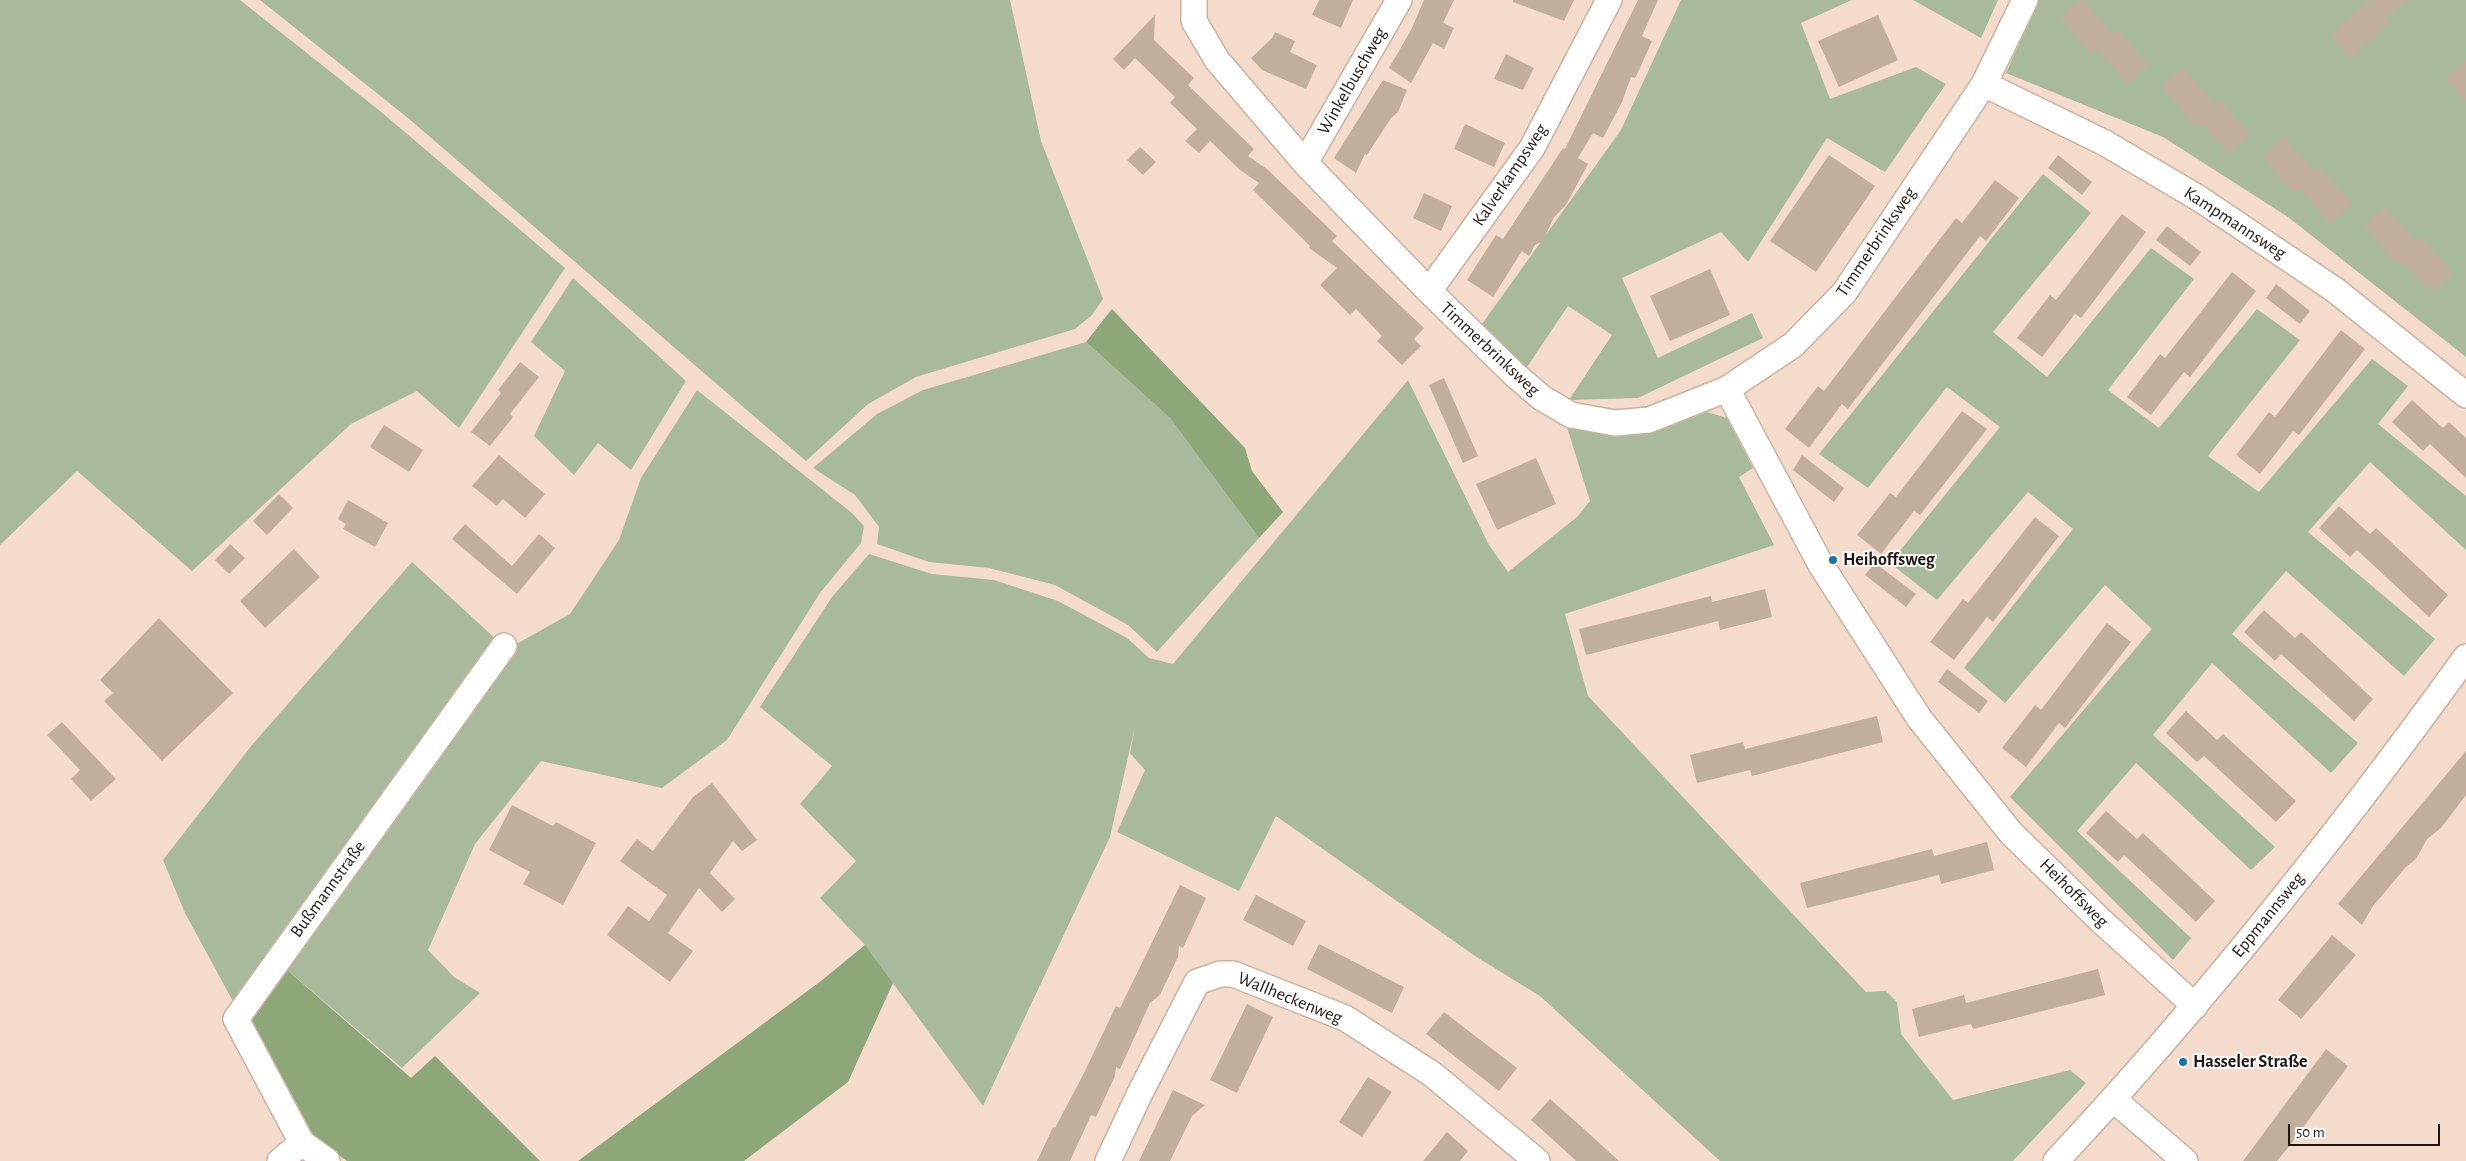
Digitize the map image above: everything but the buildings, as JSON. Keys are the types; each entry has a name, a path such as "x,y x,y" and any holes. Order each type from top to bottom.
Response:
{"street":[{"name":"Timmerbrinksweg","path":"1194,0 1194,21 1217,60 1305,162 1429,292 1514,374 1542,398 1571,415 1615,423 1649,420 1727,389 1793,345 1844,293 1984,84 2025,0"},
{"name":"Winkelbuschweg","path":"1305,162 1399,0"},
{"name":"Kalverkampsweg","path":"1429,292 1532,148 1609,0"},
{"name":"Kampmannsweg","path":"1984,84 2105,143 2200,199 2335,290 2466,395"},
{"name":"Heihoffsweg","path":"1727,389 1821,564 1919,718 2011,833 2099,919 2195,1006"},
{"name":"Bußmannstraße","path":"327,1161 302,1143 236,1019 504,646"},
{"name":"Eppmannsweg","path":"2056,1161 2195,1006 2386,767 2466,658"},
{"name":"Wallheckenweg","path":"1108,1161 1140,1093 1197,982 1220,974 1234,974 1345,1018 1432,1074 1537,1161"},
{"path":"2113,1099 2185,1161"},
{"path":"280,1161 302,1143"}],"green space":[{"path":"0,0 240,0 380,111 565,268 459,428 417,391 351,424 192,571 77,471 0,545"},
{"path":"260,0 1010,0 1041,141 1103,299 1092,315 1075,329 916,377 868,404 806,461 408,118"},
{"path":"1681,0 1852,0 1801,23 1830,99 1916,67 1946,84 1885,172 1827,138 1748,262 1721,232 1622,278 1658,358 1752,313 1763,338 1638,398 1569,400 1612,335 1568,306 1525,370 1482,324 1621,130"},
{"path":"1913,0 1998,0 1981,38"},
{"path":"2039,0 2466,0 2466,357 2288,217 2163,137 2006,73"},
{"path":"2043,174 2091,213 1993,332 2047,377 2151,248 2194,279 2108,390 2159,428 2257,309 2300,340 2208,456 2259,492 2372,359 2408,386 2378,424 2466,496 2466,550 2370,462 2308,532 2435,639 2404,676 2286,571 2232,634 2358,743 2331,773 2212,663 2153,735 2275,847 2251,870 2136,763 2077,831 2191,938 2173,960 2010,797 2152,629 2105,585 2005,703 1964,668 2073,529 2028,492 1937,600 1890,563 2000,427 1947,387 1868,488 1819,454"},
{"path":"573,278 686,381 631,470 598,443 574,475 534,436 565,371 531,342"},
{"path":"1112,309 1245,448 1252,471 1283,512 1259,538 1170,418 1086,342"},
{"path":"1086,342 1170,418 1259,538 1157,652 1128,625 1055,585 989,568 929,562 877,544 879,527 855,495 813,468 877,414 923,390"},
{"path":"1408,380 1489,545 1508,572 1577,517 1590,501 1567,427 1609,434 1673,425 1707,412 1727,418 1753,468 1739,477 1774,545 1565,614 1588,696 1866,992 1886,991 1897,1002 1901,1034 1953,1100 2070,1070 2086,1083 2013,1161 1720,1161 1540,996 1475,956 1276,816 1239,891 1117,832 1145,770 1130,753 1135,726 1110,837 983,1106 865,945 820,898 856,861 800,804 832,766 760,707 832,597 869,554 932,574 994,580 1058,601 1127,638 1149,658 1173,664"},
{"path":"697,390 852,513 864,526 861,543 820,593 727,740 662,788 541,761 475,844 428,950 454,977 480,993 402,1068 286,969 513,646 570,614 619,540 641,478"},
{"path":"412,562 498,641 236,1007 185,913 163,860 252,745"},
{"path":"865,945 893,983 848,1082 744,1161 578,1161 821,981"},
{"path":"286,969 411,1078 435,1056 540,1161 347,1161 316,1139 283,1089 246,1019"}],"place":[{"name":"Heihoffsweg","path":"1833,560"},
{"name":"Hasseler Straße","path":"2183,1062"}]}
